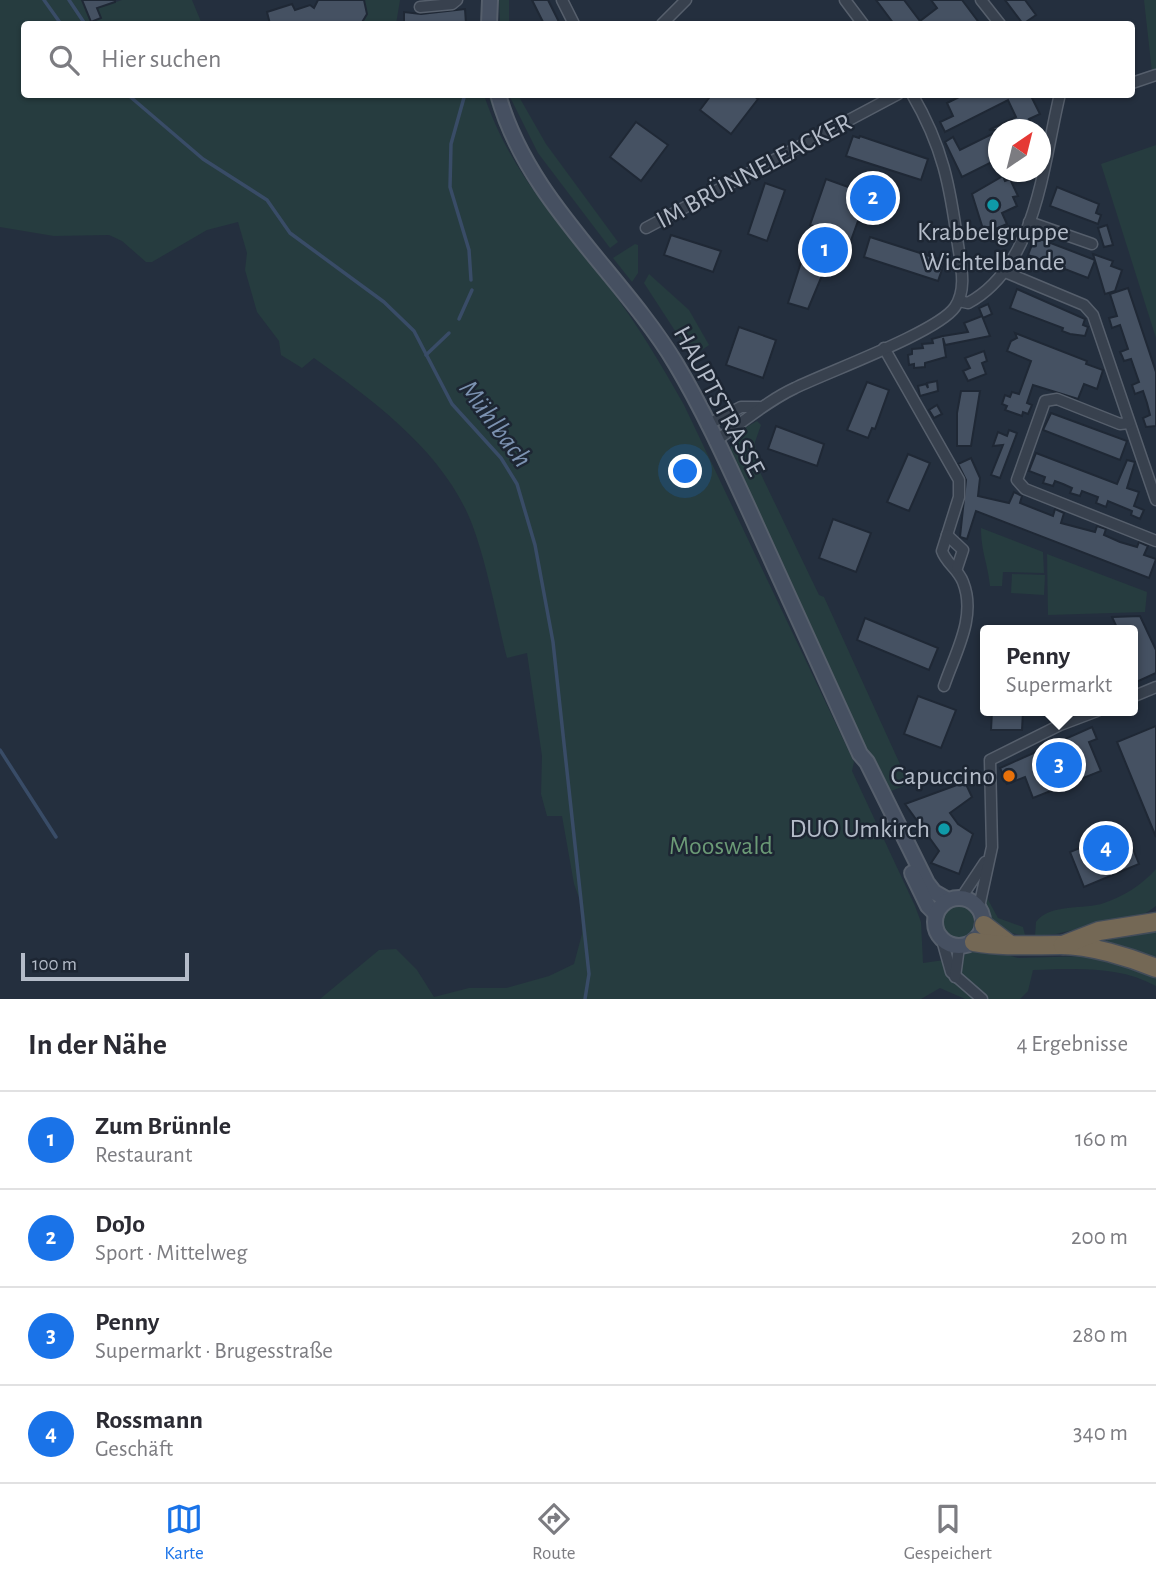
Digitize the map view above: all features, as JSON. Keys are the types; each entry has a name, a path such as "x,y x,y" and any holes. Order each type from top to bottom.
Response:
{"highway":[{"path":"981,916 1012,946"},
{"path":"1063,944 1100,931 1155,921"},
{"path":"967,944 1063,944 1126,956 1156,968"}],"street":[{"path":"420,8 452,5 457,0"},
{"path":"489,21 490,0"},
{"path":"562,0 572,21"},
{"path":"665,21 686,0"},
{"path":"845,0 861,21"},
{"path":"981,0 998,21"},
{"path":"1135,82 1156,75"},
{"name":"HAUPTSTRASSE","path":"499,98 507,120 536,174 678,367 777,571 860,754 867,762 927,883 934,892 954,899 981,916"},
{"name":"IM BRÜNNELEACKER","path":"646,228 890,98"},
{"path":"715,441 760,407 944,318 959,301 962,281 951,187 927,120 914,98"},
{"path":"959,301 968,303 981,296 1005,272 1021,246 1059,98"},
{"path":"1029,222 1092,244"},
{"path":"1005,272 1084,304 1093,314 1156,500"},
{"path":"884,348 959,480 958,497 942,551 945,559 957,568 967,593 968,608 965,631 944,686"},
{"path":"1129,423 1120,424 1057,399 1045,401 1017,480 1025,489 1156,541"},
{"path":"707,425 741,407 760,407"},
{"path":"947,535 963,550 957,568"},
{"path":"1138,694 1156,687"},
{"path":"955,977 981,916 992,847 990,760 1086,716"},
{"name":"HAUPTSTRASSE","path":"860,754 860,765 928,906 936,914 935,927 942,940"},
{"path":"936,914 954,899 989,855"},
{"path":"967,944 942,940 947,963 955,977 982,999"}],"green space":[{"name":"Mooswald","path":"0,0 82,0 91,21 21,21 21,98 485,98 495,124 522,174 629,315 684,405 854,762 852,771 921,922 923,963 959,958 979,947 1018,958 1088,956 1156,973 1156,986 1111,971 1064,969 1033,970 1028,991 1020,999 965,999 940,988 921,999 320,999 379,950 396,949 417,970 434,997 469,988 506,988 549,976 574,964 582,934 581,903 574,884 562,816 547,816 541,794 542,756 527,653 507,658 484,561 472,524 452,485 436,463 399,424 314,358 302,368 281,355 279,341 257,312 245,270 247,253 238,222 207,230 152,262 146,262 122,241 109,235 54,236 0,227"},
{"name":"Mooswald","path":"122,0 192,0 201,21 94,21 101,18 97,8"},
{"path":"364,0 400,0 396,21 363,21 367,14"},
{"path":"499,0 509,0 509,21 500,21"},
{"path":"1144,0 1156,0 1156,81 1135,88 1135,78 1152,72"},
{"path":"489,98 495,98 543,194 540,196 523,173"},
{"path":"510,98 520,98 546,144 618,242 610,248 538,153"},
{"path":"1156,145 1156,338 1101,164"},
{"path":"635,244 638,245 638,273 632,282 613,258"},
{"path":"649,274 689,310 709,345 692,357 644,283"},
{"path":"757,421 761,425 755,442 757,466 819,595 824,597 909,784 886,793 731,456 734,438 741,430"},
{"path":"981,528 1043,552 1044,573 1003,572 1002,586 990,586"},
{"path":"1047,554 1147,592 1145,612 1048,615"},
{"path":"1012,574 1045,575 1044,595 1011,593"},
{"path":"1156,869 1156,906 1146,913 1056,934 1035,936 1036,922 1042,916 1058,909 1096,905 1111,900 1139,885"},
{"path":"986,896 998,918 1023,927 1025,935 1001,929 989,919 985,905"},
{"path":"957,905 969,910 974,922 969,934 957,939 945,934 940,922 945,910"},
{"path":"1156,930 1156,963 1106,948 1107,936"}],"building":[{"path":"82,0 115,0 97,8 101,18 91,21"},
{"path":"318,0 364,0 367,14 363,21 269,21 267,12 292,4 295,10 310,5 314,8"},
{"path":"532,0 548,0 558,21 542,21"},
{"path":"876,0 904,0 920,21 892,21"},
{"path":"931,0 962,0 978,21 920,21 937,8"},
{"path":"1005,0 1025,0 1036,15 1027,21 1021,21"},
{"path":"465,9 466,21 404,21 404,12 421,14"},
{"path":"709,98 758,99 731,134 700,110"},
{"path":"957,98 1032,98 1040,114 1029,119 1012,119 1016,117 1008,100 945,132 940,122 953,116 947,103"},
{"path":"636,122 668,145 641,181 610,157"},
{"path":"853,136 928,159 921,180 846,156"},
{"path":"988,136 988,164 962,177 945,142 953,137 960,150"},
{"path":"826,179 876,197 867,224 858,221 845,257 835,254 832,263 828,261 808,309 788,303 804,253 808,255 818,227 810,225"},
{"name":"Krabbelgruppe Wichtelbande","path":"993,182 1011,182 1018,196 1013,197 1017,206 1002,213 1007,224 991,231 989,227 983,229 972,194"},
{"path":"765,183 785,190 767,241 748,234"},
{"path":"1057,187 1099,204 1096,213 1101,215 1098,224 1050,206"},
{"path":"1107,225 1113,245 1104,247 1098,228"},
{"path":"671,235 721,251 713,272 664,255"},
{"path":"870,237 945,261 938,281 864,257"},
{"path":"1035,237 1095,260 1088,278 1028,255"},
{"path":"1093,254 1113,261 1111,266 1122,270 1115,291 1105,294"},
{"path":"1128,288 1156,372 1156,426 1146,427 1143,418 1150,415 1143,391 1135,394 1132,385 1139,382 1131,359 1124,361 1120,352 1128,349 1120,325 1112,328 1109,318 1117,316 1110,294"},
{"path":"1017,289 1085,319 1083,325 1088,327 1085,336 1070,334 1062,331 1063,328 1010,308"},
{"path":"988,304 992,314 983,318 979,308"},
{"path":"982,316 990,336 945,345 943,338 946,357 925,363 925,367 914,368 914,364 909,365 908,355 912,354 912,349 933,343 932,339 968,332 964,323"},
{"path":"739,327 776,340 763,378 726,365"},
{"path":"1015,333 1103,370 1097,389 1084,384 1078,399 1033,385 1027,403 1032,405 1028,414 1023,412 1022,416 1005,410 1007,406 1002,404 1005,395 1010,397 1012,392 1019,394 1031,361 1007,351 1011,341 1017,338"},
{"path":"984,351 987,361 982,363 986,374 968,381 963,371 970,368 965,358"},
{"path":"937,381 938,391 920,396 918,386 926,384 928,388 927,383"},
{"path":"867,382 889,390 875,429 872,428 868,438 847,430"},
{"path":"961,391 980,391 971,446 957,446 957,413"},
{"path":"937,405 942,414 934,418 929,410"},
{"path":"1051,413 1127,441 1120,460 1043,430"},
{"path":"776,426 824,444 817,466 768,449"},
{"path":"1009,430 1017,433 1000,478 991,475 1003,445 993,446 998,432 1007,436"},
{"path":"1036,453 1117,484 1127,460 1135,462 1127,488 1139,492 1134,506 1144,510 1140,519 1131,515 1132,511 1108,501 1106,507 1096,503 1098,497 1082,491 1080,496 1070,493 1072,488 1055,481 1053,486 1043,483 1045,477 1029,471"},
{"path":"908,454 930,463 909,511 887,502"},
{"path":"971,458 980,478 978,496 1009,503 1014,492 1022,496 1020,503 1053,516 1055,509 1064,513 1061,523 1095,532 1097,526 1106,529 1104,535 1120,542 1137,547 1139,542 1148,546 1144,555 1156,559 1149,578 976,511 967,539 960,537 966,480 958,464"},
{"path":"833,519 871,533 856,572 819,558"},
{"path":"1140,616 1156,650 1156,673 1138,681 1138,625 1116,625 1112,617"},
{"path":"865,618 938,648 929,670 857,640"},
{"path":"918,696 956,710 941,748 904,734"},
{"path":"992,716 1023,716 1022,730 991,730"},
{"path":"1156,726 1156,837 1117,742"},
{"path":"1092,727 1097,739 1089,742 1101,771 1033,798 1025,777 1007,784 1000,768"},
{"name":"DUO Umkirch","path":"965,782 972,797 950,813 958,824 973,834 959,874 931,863 939,851 905,804"},
{"path":"1125,829 1139,864 1084,887 1070,852"}],"waterway":[{"name":"Mühlbach","path":"44,0 59,21"},
{"path":"69,0 83,21"},
{"name":"Mühlbach","path":"132,98 203,159 267,200 290,233 384,302 414,331 452,404 501,458 517,484 535,545 553,642 589,974 585,999"},
{"path":"464,98 451,144 450,187 469,250 471,280"},
{"path":"459,319 472,290"},
{"path":"426,355 449,333"},
{"path":"0,750 56,837"}],"place":[{"name":"DoJo","path":"873,198"},
{"name":"Krabbelgruppe Wichtelbande","path":"993,205"},
{"name":"Zum Brünnle","path":"825,250"},
{"name":"Penny","path":"1059,765"},
{"name":"Capuccino","path":"1009,776"},
{"name":"DUO Umkirch","path":"944,829"},
{"name":"Rossmann","path":"1106,848"}]}
